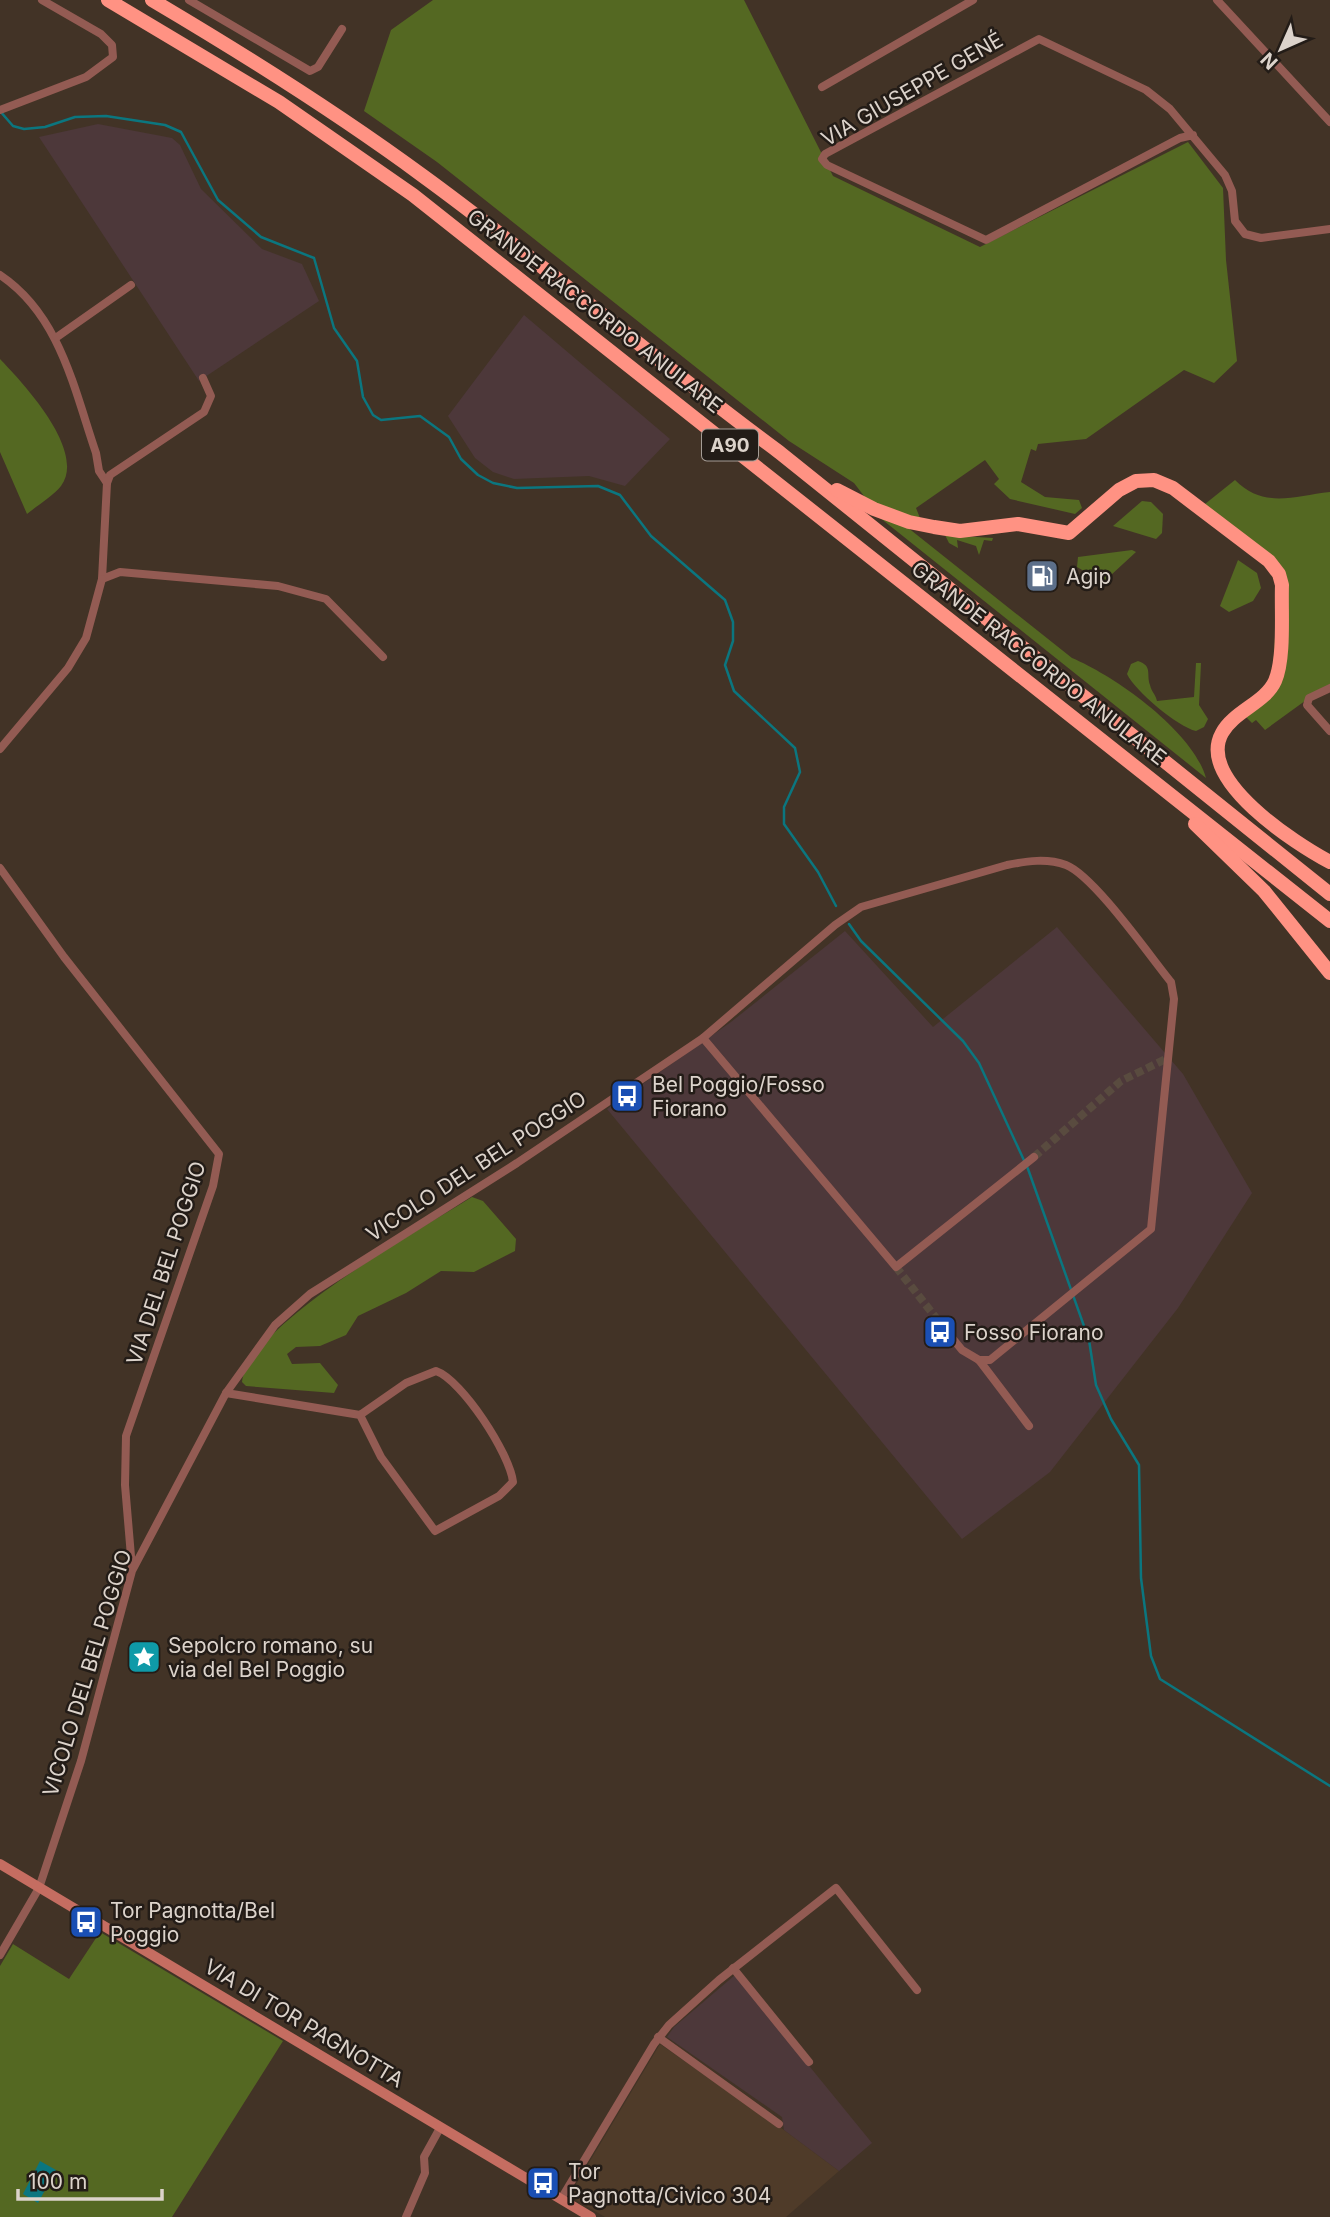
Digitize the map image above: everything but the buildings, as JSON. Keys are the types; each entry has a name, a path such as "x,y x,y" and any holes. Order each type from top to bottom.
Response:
{"highway":[{"name":"GRANDE RACCORDO ANULARE","path":"108,0 279,102 413,195 1330,920"},
{"name":"GRANDE RACCORDO ANULARE","path":"152,0 286,82 415,170 779,452 1330,894"},
{"path":"779,452 874,509 909,522 960,531 1018,524 1069,533 1119,490 1142,480 1161,482 1182,494 1265,557 1276,568 1282,585 1275,680 1266,693 1223,732 1218,749 1222,770 1247,801 1299,843 1330,862"},
{"path":"1142,771 1264,891 1330,973"}],"street":[{"path":"0,110 86,77 108,64 114,54 113,45 101,34 42,0"},
{"path":"189,0 310,71 318,67 342,29"},
{"path":"822,87 973,0"},
{"path":"1217,0 1330,122"},
{"name":"VIA GIUSEPPE GENÉ","path":"1193,135 1180,138 986,240 827,165 822,159 825,154 880,123 1039,40 1146,90 1170,109 1193,135 1228,181 1235,221 1245,234 1261,238 1330,229"},
{"path":"0,275 32,304 57,337 96,453 99,471 107,483"},
{"path":"57,337 131,285"},
{"path":"0,749 68,668 86,638 102,579 107,483 110,475 204,412 211,396 203,378"},
{"path":"102,579 120,572 278,586 326,600 383,657"},
{"path":"1330,688 1309,698 1307,705 1330,731"},
{"name":"VICOLO DEL BEL POGGIO","path":"39,1888 81,1761 132,1572 226,1393 254,1351 299,1301 517,1163 703,1038 861,906 1032,860 1066,865 1082,873 1171,982 1174,999 1150,1229 990,1360 979,1360"},
{"name":"VIA DEL BEL POGGIO","path":"0,868 64,957 219,1154 213,1186 127,1436 125,1485 132,1572"},
{"path":"703,1038 896,1267 1034,1157"},
{"path":"944,1328 962,1350 979,1360 1029,1426"},
{"path":"226,1393 360,1415 430,1371 442,1373 458,1387 506,1457 513,1482 499,1496 435,1531 381,1457 360,1415"},
{"name":"VIA DI TOR PAGNOTTA","path":"0,1864 591,2217"},
{"path":"0,1955 39,1888"},
{"path":"561,2199 658,2037 733,1968 836,1888 917,1990"},
{"path":"733,1968 809,2062"},
{"path":"658,2037 779,2124"},
{"path":"406,2217 425,2173 425,2157 440,2127"}],"shaded area":[{"path":"98,124 172,138 180,145 201,189 262,249 302,264 319,301 199,381 39,137"},
{"path":"524,315 670,439 625,486 589,476 514,479 493,472 475,458 448,416"},
{"path":"1057,927 1183,1074 1252,1193 1178,1308 1050,1472 962,1539 607,1109 731,1022 845,931 933,1027"},
{"path":"735,1975 872,2143 839,2171 784,2130 782,2117 667,2037 674,2027"},
{"path":"660,2044 839,2171 786,2217 605,2217 569,2196"}],"green space":[{"path":"433,0 744,0 833,176 980,247 1188,142 1223,188 1226,260 1237,361 1214,383 1184,370 1086,439 1038,444 1036,451 1031,449 1021,482 1045,497 1079,500 1082,508 1075,514 1010,499 994,484 999,479 985,460 916,508 920,518 874,509 854,483 789,441 437,162 364,111 391,30"},
{"path":"0,359 49,418 66,455 67,471 61,486 27,514 0,452"},
{"path":"1235,480 1257,495 1268,498 1291,498 1330,492 1330,688 1309,698 1265,730 1256,720 1252,723 1244,715 1272,685 1279,574 1200,508"},
{"path":"1142,501 1151,502 1163,514 1162,533 1156,539 1113,526"},
{"path":"879,517 907,527 1072,658 1130,691 1186,742 1206,778"},
{"path":"945,535 993,538 992,541 984,540 979,555 976,546 957,540 958,548 949,543"},
{"path":"1132,550 1136,552 1098,587 1101,581 1077,567 1078,557"},
{"path":"1238,560 1257,573 1261,588 1253,601 1229,612 1220,606"},
{"path":"1138,661 1146,665 1157,701 1194,697 1196,663 1201,663 1199,705 1208,719 1204,727 1196,731 1179,723 1139,690 1127,674 1131,664"},
{"path":"472,1197 483,1201 516,1239 515,1251 474,1272 441,1271 406,1293 358,1316 346,1335 320,1346 296,1347 287,1354 292,1364 320,1363 338,1385 334,1393 246,1386 242,1382 252,1359 274,1333 304,1307 379,1254"},
{"path":"100,1932 283,2041 172,2217 0,2217 0,1966 13,1944 69,1979"}],"water":[{"path":"40,2161 56,2170 38,2203 23,2194"}],"waterway":[{"path":"0,111 13,126 24,129 45,127 75,117 106,116 165,125 181,132 218,200 261,237 314,258 334,328 357,361 363,397 373,415 381,420 420,416 449,437 461,459 478,475 493,483 517,488 598,486 620,495 651,536 725,600 733,622 733,641 725,665 734,691 795,748 800,772 784,807 784,824 818,872 836,906"},
{"path":"849,924 861,941 963,1041 979,1063 1028,1169 1089,1340 1096,1385 1111,1419 1139,1465 1141,1578 1151,1656 1160,1679 1330,1786"}],"tunnel":[{"path":"1034,1157 1121,1081 1168,1058"},
{"path":"896,1267 944,1328"}],"place":[{"name":"Agip","path":"1042,576"},
{"name":"Bel Poggio/Fosso Fiorano","path":"627,1096"},
{"name":"Fosso Fiorano","path":"940,1332"},
{"name":"Sepolcro romano, su via del Bel Poggio","path":"144,1657"},
{"name":"Tor Pagnotta/Bel Poggio","path":"86,1922"},
{"name":"Tor Pagnotta/Civico 304","path":"543,2183"}]}
